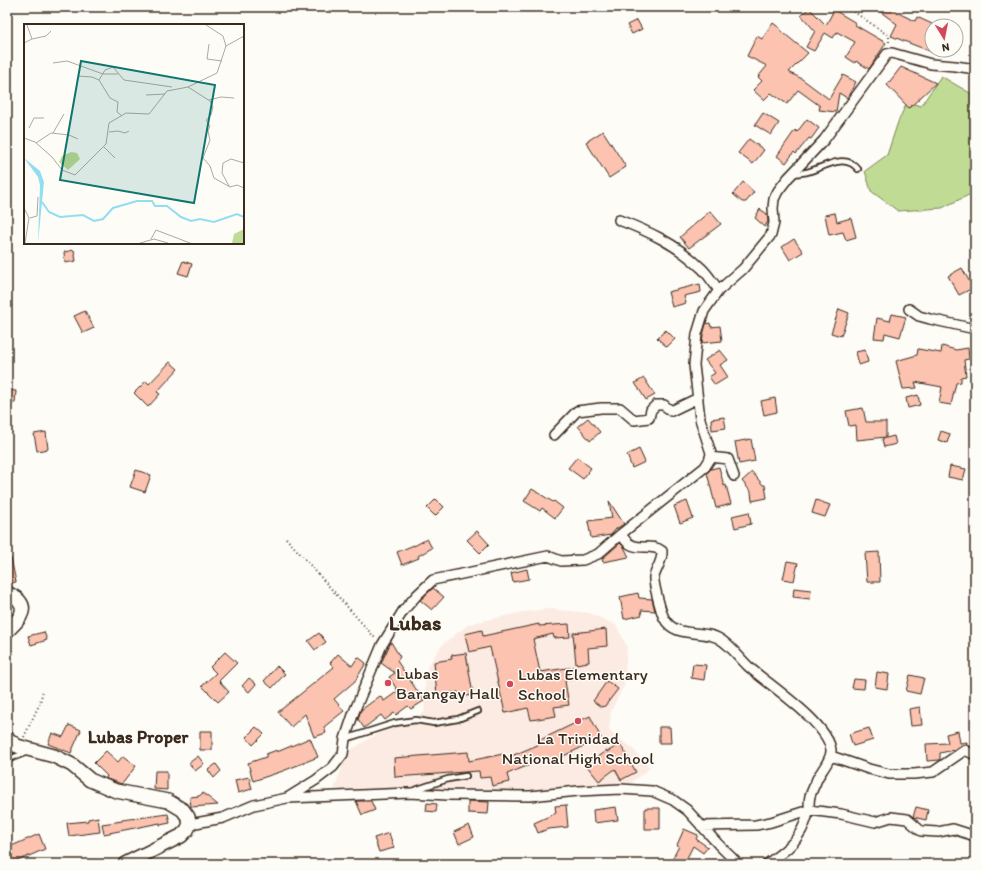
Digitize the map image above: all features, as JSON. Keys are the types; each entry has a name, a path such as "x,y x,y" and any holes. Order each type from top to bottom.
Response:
{"main road":[{"path":"7,593 20,602 22,610 20,618 7,631"},
{"path":"7,738 17,746 54,756 72,765 90,780 116,790 168,801 183,810 188,816 190,824 181,836 125,864"}],"street":[{"path":"287,798 316,780 333,767 343,754 345,739 364,685 382,645 403,611 416,595 433,580 548,556 561,561 583,560 598,554 705,467 710,457 709,446 700,419 694,365 697,334 704,311 719,290 743,269 771,236 774,223 774,199 778,191 824,140 886,55 892,53 930,64 969,68 975,71"},
{"path":"619,220 642,228 671,243 700,266 719,290"},
{"path":"909,309 919,316 975,329"},
{"path":"554,434 577,410 620,408 634,420 649,418 656,405 664,405 671,411 698,398"},
{"path":"710,457 728,459 734,476"},
{"path":"621,534 628,544 636,547 657,549 662,552 654,579 664,618 673,628 684,632 704,633 718,638 754,672 811,718 829,743 831,756 819,776 810,797 809,810 799,836 792,844 766,864"},
{"path":"831,756 869,769 890,774 914,774 933,772 965,750 975,755"},
{"path":"190,824 223,818 254,805 287,798 409,793 455,796 530,796 578,791 621,789 652,791 673,800 687,810 718,845 738,864"},
{"path":"701,826 756,825 809,810 841,814 875,822 891,817 907,819 921,831 938,832 952,829 975,836"}],"lane":[{"path":"792,174 806,173 827,164 844,161 853,164 858,169"},
{"path":"345,739 395,723 416,720 434,723 458,719 478,711"},
{"path":"7,760 32,750"},
{"path":"409,793 413,790 466,776"}],"path":[{"path":"847,7 890,36 889,54"},
{"path":"286,538 382,645"},
{"path":"17,746 31,723 40,703 43,690"}],"shaded area":[{"path":"549,609 589,613 616,625 627,647 624,686 611,711 609,731 631,747 650,768 628,785 498,791 334,789 345,759 351,750 370,738 425,712 424,701 427,667 442,645 469,624 523,612"}],"green space":[{"path":"941,76 975,96 975,192 942,208 898,211 871,191 865,171 887,155 898,122 907,102 921,106"}],"building":[{"path":"874,7 890,7 898,13 915,21 917,17 924,20 924,49 891,36 897,24"},
{"path":"809,8 826,25 834,10 856,23 855,25 886,43 869,69 846,57 855,42 837,32 833,38 825,33 814,51 806,47 815,31 801,15"},
{"path":"637,20 642,29 632,34 627,25"},
{"path":"773,23 808,53 789,72 802,79 829,99 843,75 856,82 847,98 839,93 836,112 819,110 820,106 798,90 787,104 771,93 764,100 753,90 762,81 758,77 767,66 747,56 757,36 762,39"},
{"path":"901,67 936,83 909,108 887,85"},
{"path":"763,113 779,123 771,135 755,125"},
{"path":"807,119 819,128 811,139 809,138 796,154 794,152 786,163 777,156 795,130 797,132"},
{"path":"603,131 626,167 609,178 586,142"},
{"path":"749,139 764,150 753,164 738,153"},
{"path":"743,182 754,192 746,202 742,202 733,194"},
{"path":"760,209 767,214 768,221 765,227 755,218"},
{"path":"710,211 721,224 689,248 680,237"},
{"path":"835,213 837,222 851,218 856,237 846,240 843,232 829,235 825,215"},
{"path":"794,239 803,252 790,260 782,247"},
{"path":"74,250 76,261 65,263 64,252"},
{"path":"183,261 192,264 188,276 178,273"},
{"path":"962,268 973,288 959,295 948,276"},
{"path":"700,284 701,292 684,296 686,303 672,307 668,292"},
{"path":"839,309 849,313 841,336 831,333"},
{"path":"85,311 94,328 83,333 74,316"},
{"path":"892,314 906,317 900,337 885,333 884,339 874,338 877,318 890,321"},
{"path":"710,323 711,327 720,326 722,341 702,343 706,324"},
{"path":"666,330 675,339 667,347 657,338"},
{"path":"942,346 956,350 968,348 969,359 964,360 966,376 961,377 961,382 956,383 951,405 939,403 942,387 915,382 917,388 903,389 896,361 917,355 918,349 941,353"},
{"path":"720,350 728,360 720,365 728,377 715,385 709,377 715,373 705,360"},
{"path":"865,350 868,362 859,365 856,352"},
{"path":"170,362 178,369 157,392 160,394 148,407 134,393 146,381 149,384"},
{"path":"644,378 655,395 646,400 635,383"},
{"path":"7,390 16,391 15,403 7,403"},
{"path":"918,395 920,405 908,408 906,398"},
{"path":"775,398 777,412 764,415 761,401"},
{"path":"863,408 866,422 886,422 886,437 857,440 856,425 849,426 846,411"},
{"path":"724,417 726,428 712,430 711,419"},
{"path":"588,418 600,432 590,441 578,426"},
{"path":"941,431 950,434 947,443 938,440"},
{"path":"46,432 48,449 37,451 34,434"},
{"path":"894,436 896,444 884,447 882,439"},
{"path":"751,439 755,461 739,464 735,442"},
{"path":"639,449 645,462 632,468 627,455"},
{"path":"577,457 591,468 583,479 568,468"},
{"path":"950,466 966,469 963,480 948,477"},
{"path":"719,467 731,504 716,508 707,473 711,469"},
{"path":"136,470 151,475 145,492 130,487"},
{"path":"752,472 763,485 765,485 767,498 752,501 751,492 742,481"},
{"path":"532,489 553,502 554,501 563,508 555,518 542,508 540,511 524,501"},
{"path":"436,499 444,507 435,516 427,508"},
{"path":"816,500 830,505 825,517 812,513"},
{"path":"609,501 624,524 616,529 611,535 591,538 588,521 612,518"},
{"path":"687,501 693,518 680,523 674,506"},
{"path":"749,512 751,524 735,528 732,516"},
{"path":"477,531 489,544 480,553 467,540"},
{"path":"427,539 432,548 418,556 419,558 402,565 397,552 414,546"},
{"path":"620,543 624,547 629,557 603,562 602,559"},
{"path":"879,552 880,582 867,582 865,553"},
{"path":"7,558 11,558 16,582 7,584"},
{"path":"787,561 798,563 794,581 783,579"},
{"path":"527,569 529,579 513,582 511,573"},
{"path":"433,588 444,597 432,610 420,600"},
{"path":"794,588 811,590 810,599 793,597"},
{"path":"638,593 639,598 652,599 655,611 641,610 642,615 624,619 620,597"},
{"path":"539,624 539,626 569,624 570,637 554,638 553,634 533,639 540,672 574,667 575,679 565,681 569,705 554,707 556,716 531,720 528,708 505,713 490,647 469,652 465,634 482,630 483,636"},
{"path":"606,629 607,646 588,648 589,662 576,664 573,633"},
{"path":"44,632 47,640 31,645 28,636"},
{"path":"319,633 326,642 315,650 308,641"},
{"path":"391,642 400,657 397,661 424,701 411,709 408,706 396,715 394,713 385,720 381,715 364,728 358,719 361,710 380,696 384,701 398,691 389,677 395,673 381,663"},
{"path":"225,652 237,663 219,681 229,692 218,702 202,686 216,673 210,667"},
{"path":"466,653 473,695 458,697 458,692 437,695 434,662 452,659 451,655"},
{"path":"338,654 352,666 358,657 366,663 355,681 334,699 344,711 324,727 326,733 314,737 305,714 291,727 278,712 334,667 330,663"},
{"path":"693,664 706,665 704,680 691,678"},
{"path":"277,666 285,674 272,688 264,681"},
{"path":"877,672 889,674 887,689 875,687"},
{"path":"910,675 924,678 920,694 906,691"},
{"path":"249,678 256,684 249,692 242,686"},
{"path":"854,679 865,680 864,689 852,688"},
{"path":"607,681 618,689 605,706 601,707 593,701"},
{"path":"920,707 922,725 911,726 909,709"},
{"path":"590,716 601,738 549,763 547,758 507,774 509,782 492,786 490,777 480,778 479,771 395,777 394,758 468,752 469,761 503,754 504,759 540,744 538,741"},
{"path":"69,725 81,730 71,753 48,744 52,733 63,737"},
{"path":"256,727 264,734 253,745 246,737"},
{"path":"659,727 670,727 671,743 659,743"},
{"path":"869,728 873,740 853,746 849,734"},
{"path":"200,731 212,731 212,750 200,750"},
{"path":"958,731 960,743 967,742 967,744 954,750 940,753 940,760 927,761 926,744 948,743 946,734"},
{"path":"310,738 318,757 253,781 248,763 266,757 266,754 277,750 277,752"},
{"path":"620,744 636,772 621,780 615,769 599,781 586,765 607,750 607,752"},
{"path":"106,751 118,762 123,756 136,766 122,784 107,779 107,776 94,763"},
{"path":"198,756 204,764 195,771 189,763"},
{"path":"216,764 221,771 214,778 208,770"},
{"path":"155,771 167,771 167,790 154,789"},
{"path":"249,777 252,789 238,793 235,780"},
{"path":"203,793 218,805 191,807 190,797 199,796"},
{"path":"356,801 371,801 375,810 362,815"},
{"path":"468,801 489,802 488,814 468,813"},
{"path":"427,803 437,804 436,812 426,811"},
{"path":"566,805 568,827 548,829 538,833 534,823 556,813 555,806"},
{"path":"616,807 618,820 594,823 593,810"},
{"path":"916,807 928,810 926,820 913,817"},
{"path":"645,808 660,808 660,829 645,829"},
{"path":"168,814 170,823 160,825 160,823 104,834 102,824"},
{"path":"98,817 100,832 69,836 67,823 88,821 88,819"},
{"path":"469,825 474,837 459,844 454,832"},
{"path":"684,829 698,835 696,839 708,847 703,853 693,846 684,864 670,864 679,846 677,845"},
{"path":"389,833 394,848 379,852 374,838"},
{"path":"39,834 45,849 13,863 7,848"}],"place":[{"name":"Lubas Barangay Hall","path":"388,683"},
{"name":"Lubas Elementary School","path":"510,684"},
{"name":"La Trinidad National High School","path":"578,721"}],"district":[{"name":"Lubas","path":"415,622"},
{"name":"Lubas Proper","path":"138,737"}]}
